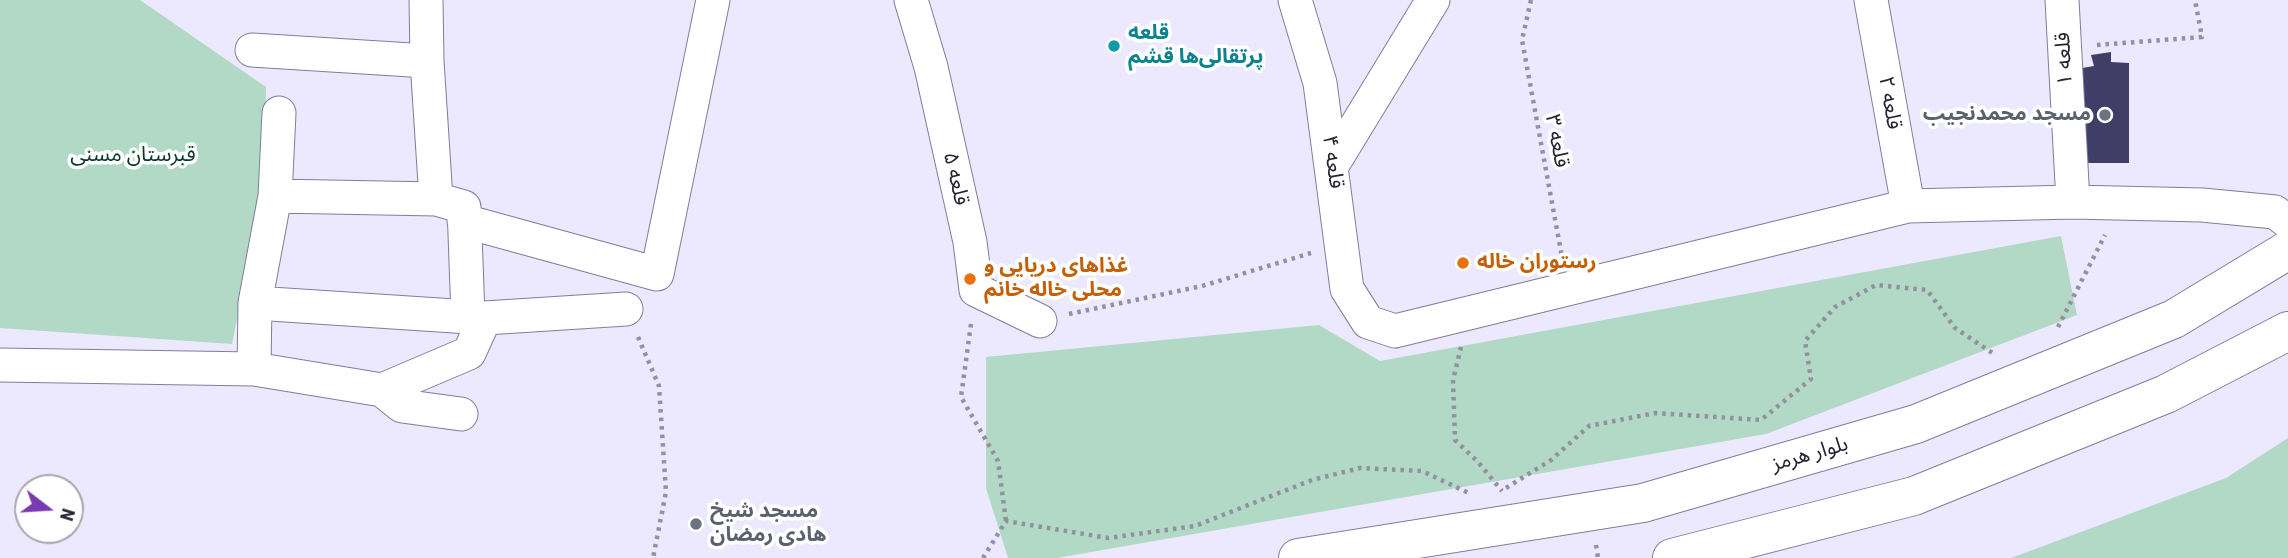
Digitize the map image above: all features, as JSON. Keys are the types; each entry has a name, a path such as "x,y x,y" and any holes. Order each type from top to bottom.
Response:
{"main road":[{"name":"بلوار هرمز","path":"1298,558 1643,503 1916,424 2174,319 2288,250"},
{"path":"1672,558 1914,496 2166,394 2288,331"}],"street":[{"path":"426,0 436,199"},
{"path":"464,222 657,274 713,0"},
{"name":"قلعه ۵","path":"911,0 931,67 970,242 976,290"},
{"name":"قلعه ۴","path":"1295,0 1320,83 1333,164 1347,289 1368,321 1395,331 1469,312"},
{"path":"1333,164 1433,0"},
{"name":"قلعه ۲","path":"1871,0 1908,206"},
{"name":"قلعه ۱","path":"2062,0 2073,202"},
{"path":"252,50 427,61"},
{"path":"254,369 255,303 275,197 279,113"},
{"path":"275,197 436,199 464,207 477,317 469,353 382,390"},
{"path":"1469,312 1908,206 2122,203 2275,212 2288,222"},
{"path":"976,290 1040,321"},
{"path":"255,303 477,317 626,309"},
{"path":"0,365 254,369 382,390 402,406 461,414"}],"path":[{"name":"قلعه ۳","path":"1531,0 1522,40 1568,288"},
{"path":"2064,48 2202,37 2195,0"},
{"path":"2052,339 2122,203"},
{"path":"1040,321 1111,303 1202,286 1342,244"},
{"path":"1492,492 1501,491 1551,460 1589,426 1655,413 1761,420 1811,379 1805,341 1835,307 1876,285 1927,290 1955,328 1996,355"},
{"path":"976,290 961,397 998,461 1006,522 983,558"},
{"path":"626,309 659,386 666,492 653,558"},
{"path":"1469,312 1453,380 1455,440 1478,462 1506,497"},
{"path":"1006,522 1108,538 1195,526 1312,480 1360,468 1422,471 1472,494 1482,493"},
{"path":"1592,512 1598,558"}],"green space":[{"name":"قبرستان مسنی","path":"0,0 140,0 266,87 264,186 232,344 0,328"},
{"path":"2061,236 2077,315 1766,434 1057,558 1008,558 986,488 986,357 1319,325 1380,361"},
{"path":"2288,438 2288,558 2011,558 2226,478"}],"building":[{"name":"مسجد محمدنجیب","path":"2111,52 2111,62 2129,63 2129,163 2081,163 2082,68 2094,66 2091,55"}],"place":[{"name":"قلعه پرتقالی‌ها قشم","path":"1114,46"},
{"name":"مسجد محمدنجیب","path":"2105,115"},
{"name":"رستوران خاله","path":"1463,263"},
{"name":"غذاهای دریایی و محلی خاله‌ خانم","path":"970,279"},
{"name":"مسجد شیخ هادی رمضان","path":"696,524"}]}
